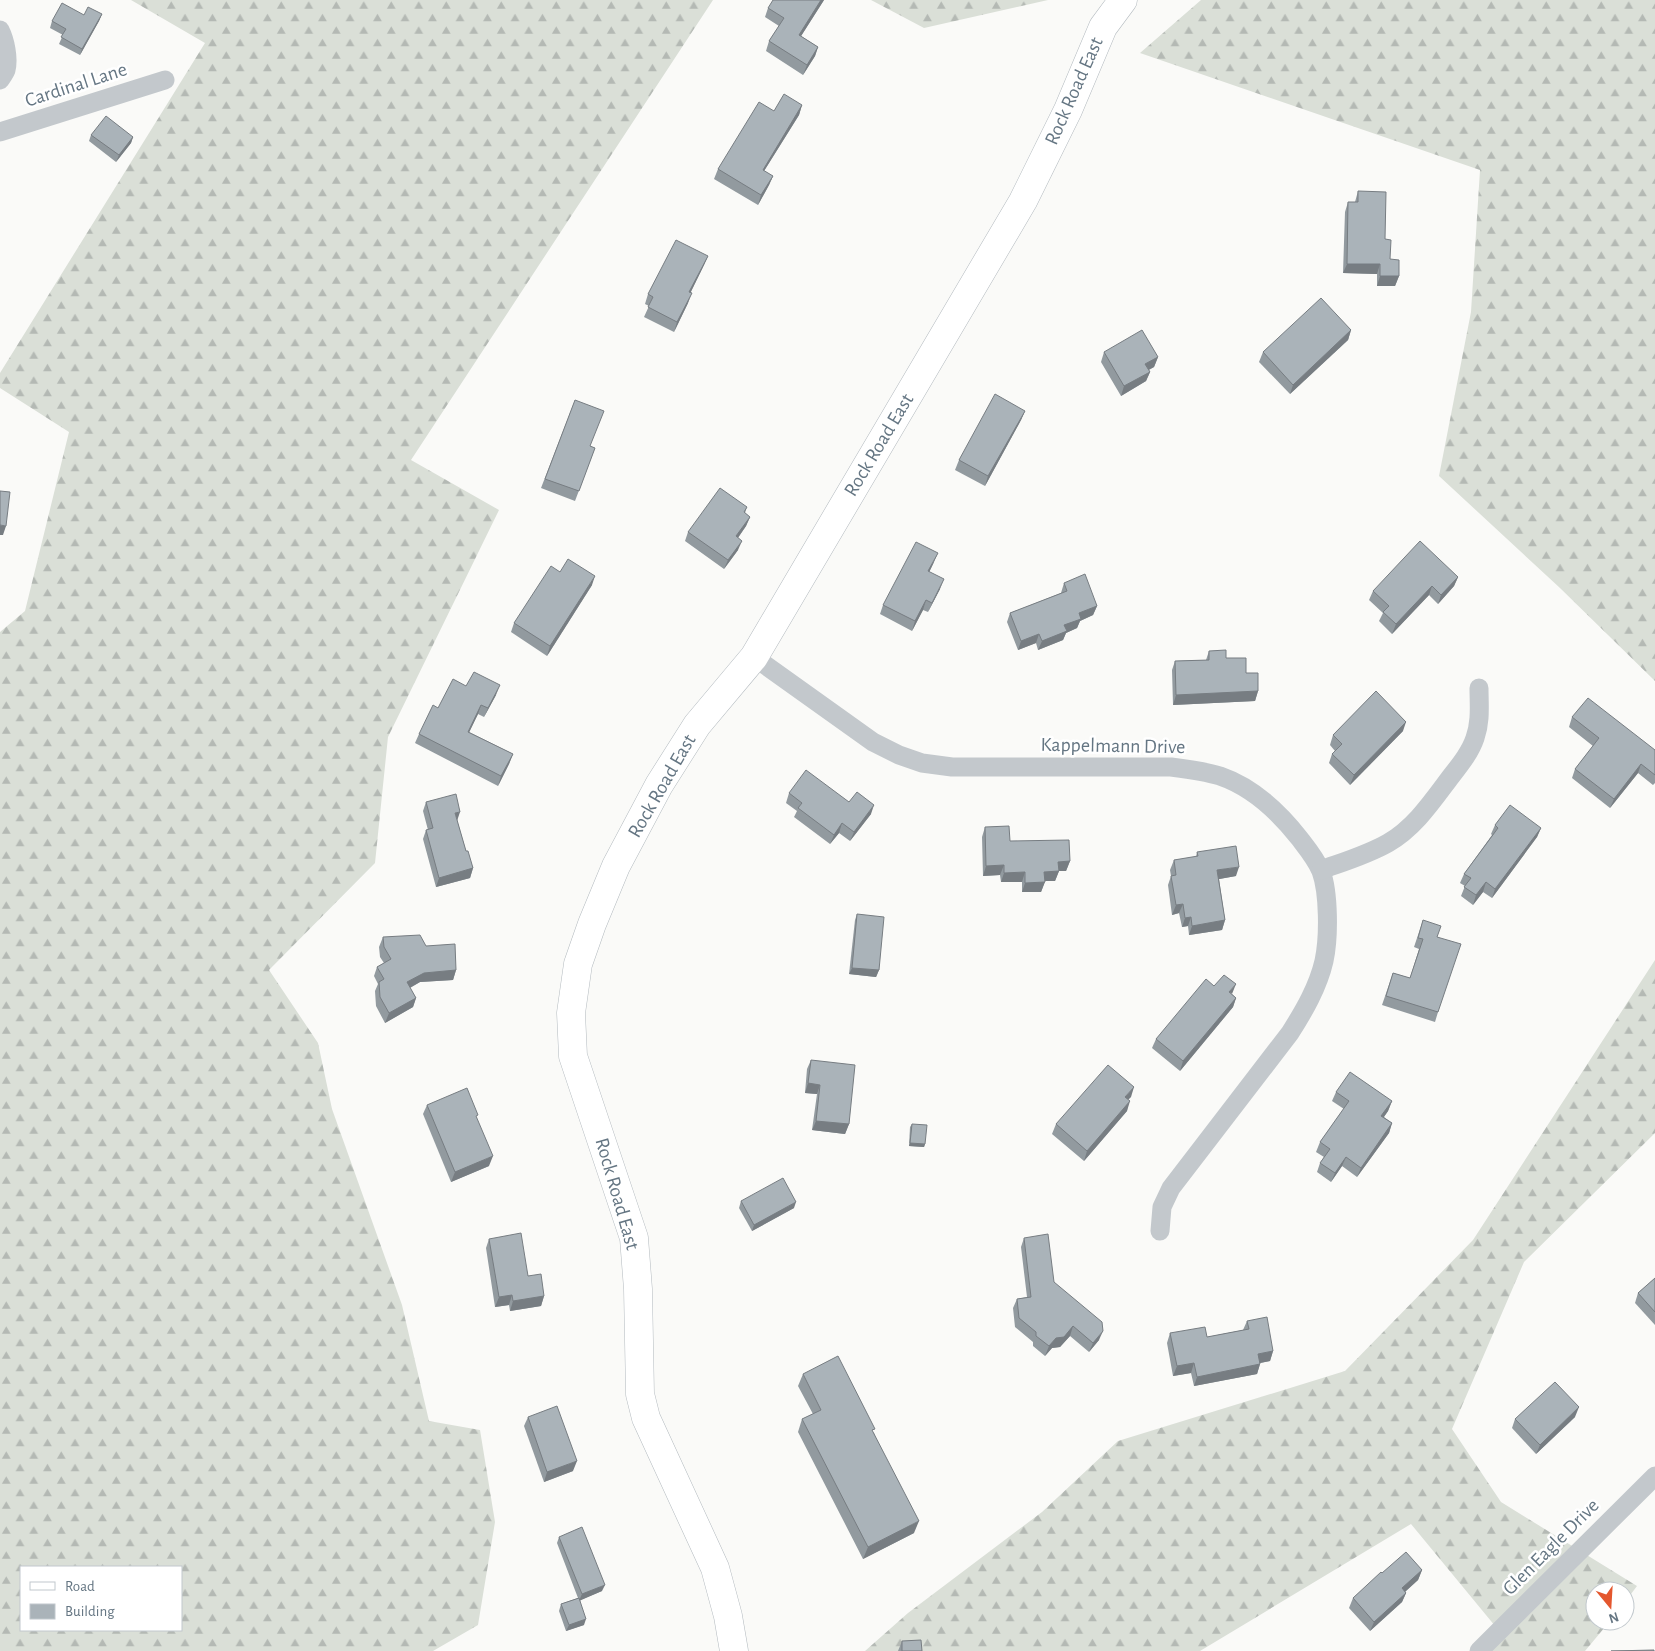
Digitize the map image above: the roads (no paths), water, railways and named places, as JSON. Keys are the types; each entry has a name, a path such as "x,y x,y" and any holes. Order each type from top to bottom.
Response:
{"street":[{"name":"Rock Road East","path":"734,1651 728,1616 715,1568 646,1418 640,1394 638,1290 634,1238 573,1056 571,1013 578,964 616,866 659,785 697,725 754,658 1023,200 1068,110 1103,27 1123,0"},
{"path":"0,80 6,70 6,56 1,31"},
{"name":"Cardinal Lane","path":"0,132 165,80"},
{"name":"Kappelmann Drive","path":"754,658 873,742 899,755 922,762 952,767 1171,767 1196,770 1220,776 1246,789 1272,808 1292,828 1308,849 1321,870 1327,903 1327,936 1324,962 1314,990 1303,1014 1290,1034 1171,1188 1162,1207 1160,1231"},
{"path":"1321,870 1372,852 1404,832 1422,815 1468,754 1476,738 1480,719 1479,688"},
{"name":"Glen Eagle Drive","path":"1479,1651 1655,1476"}]}
